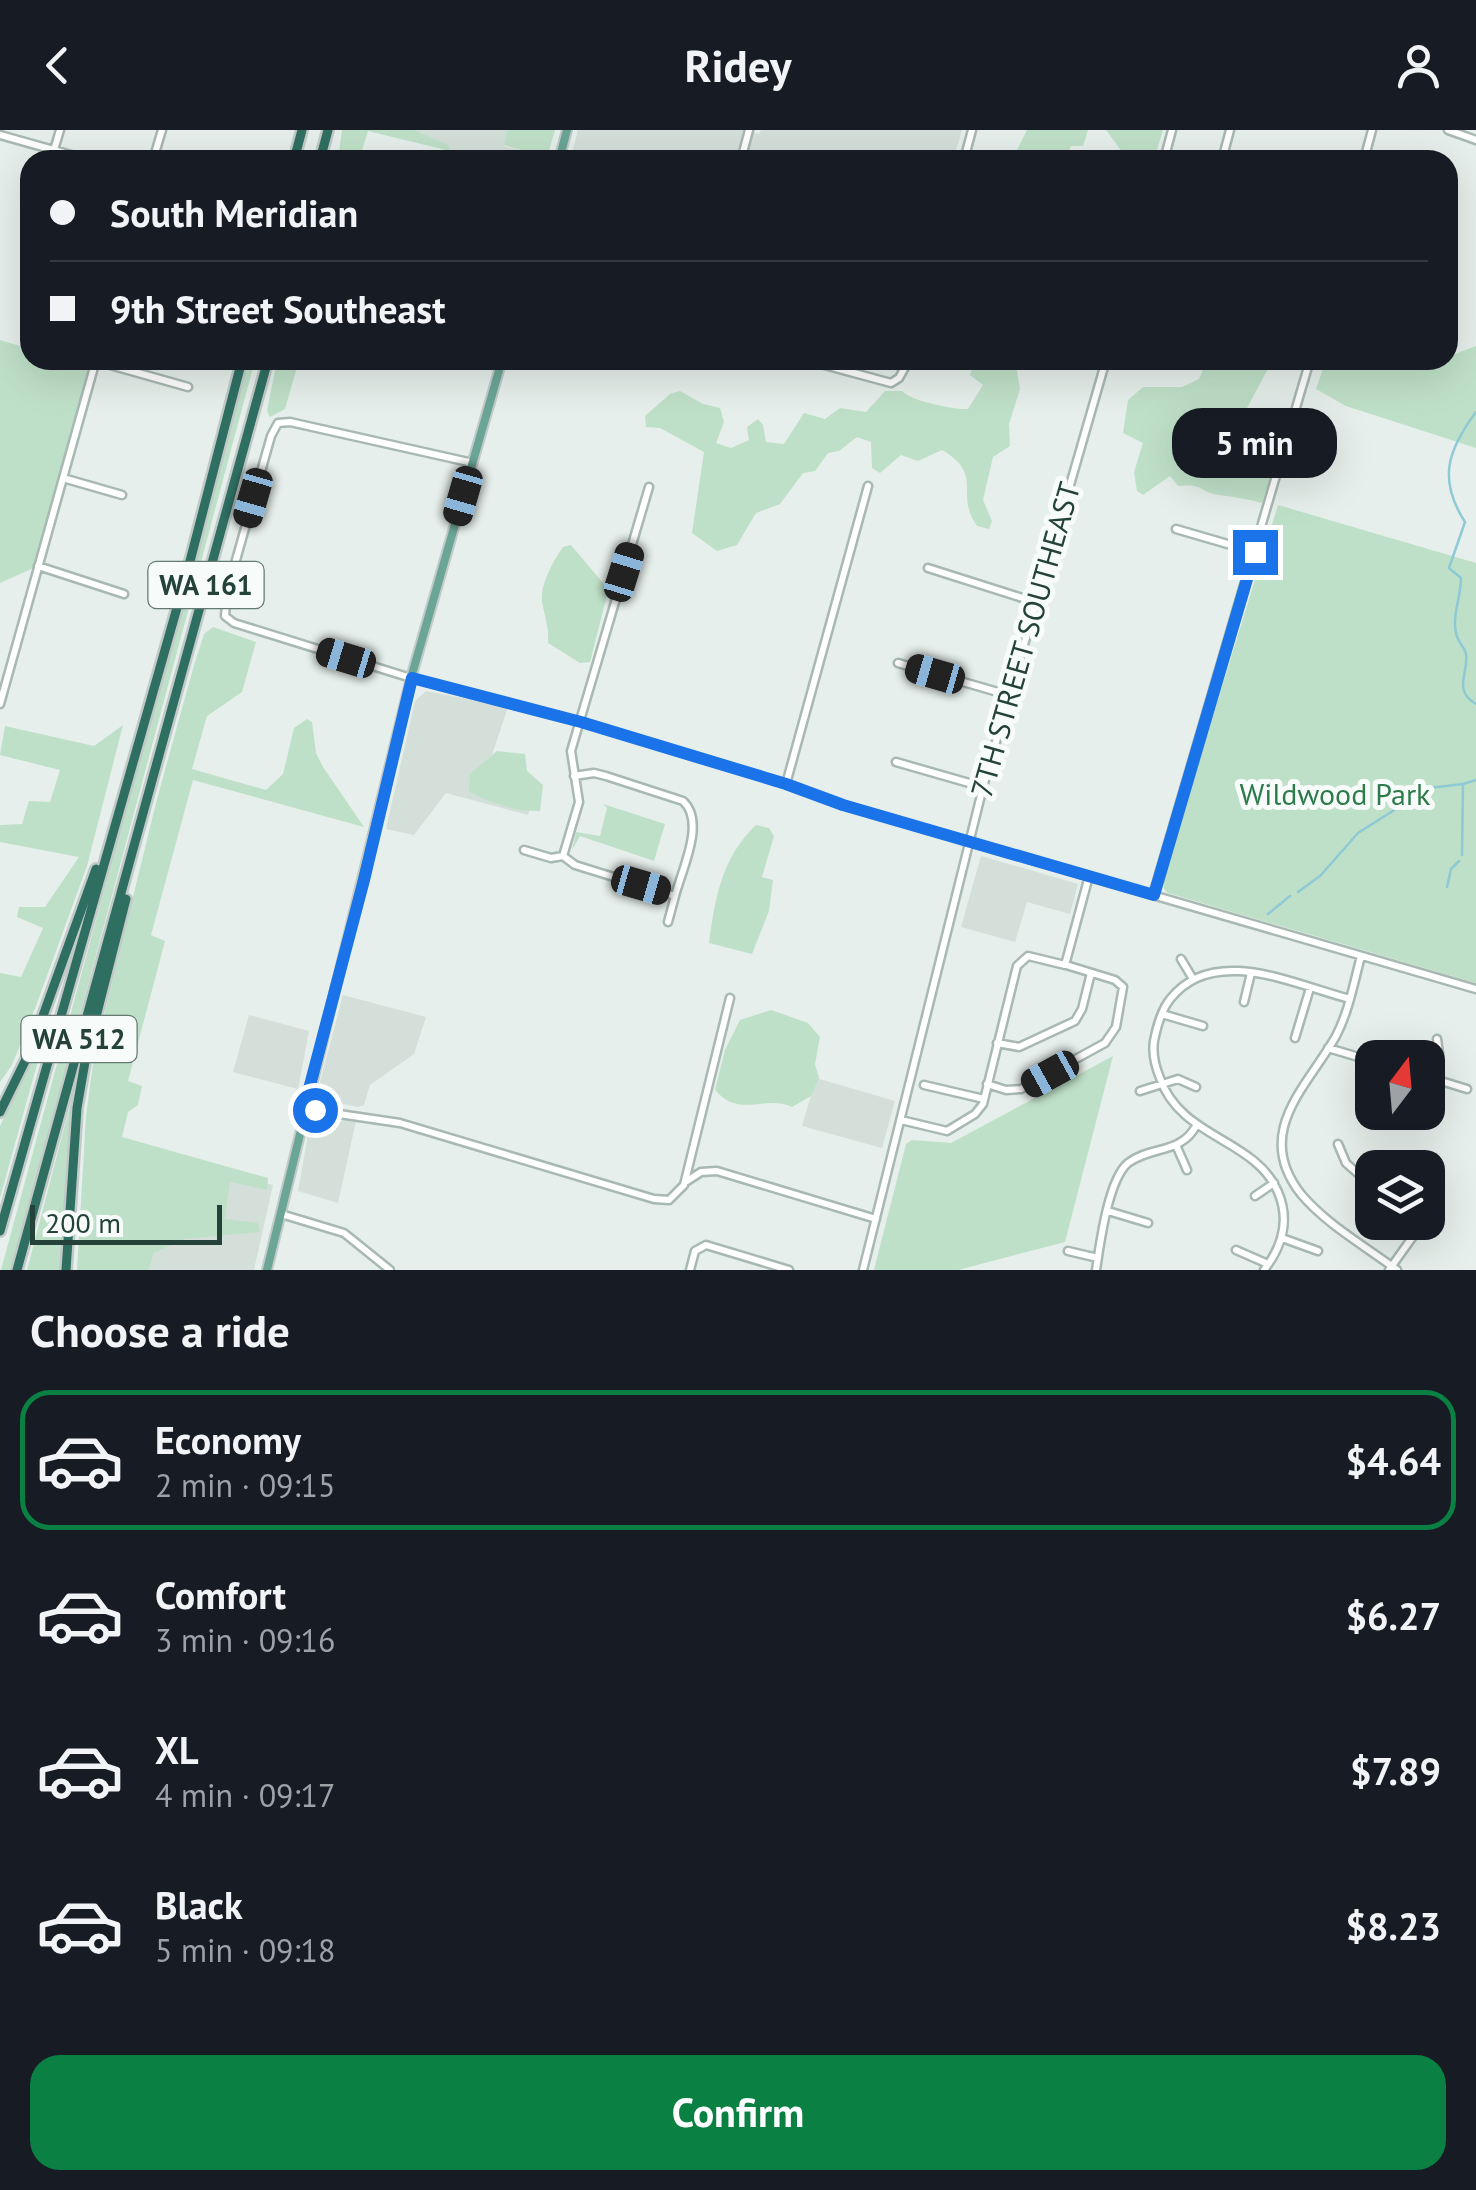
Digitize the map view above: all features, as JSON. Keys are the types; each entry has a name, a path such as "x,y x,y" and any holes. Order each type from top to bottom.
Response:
{"highway":[{"name":"WA 161","path":"0,1112 31,1049 121,804 239,370"},
{"name":"WA 161","path":"66,1270 83,1073 146,810 265,370"},
{"name":"WA 512","path":"0,1230 121,804"},
{"name":"WA 512","path":"17,1270 68,1074 146,810"}],"main road":[{"path":"267,1270 412,678 499,370"}],"street":[{"path":"0,135 54,150 60,130"},
{"path":"1448,130 1476,140"},
{"path":"0,704 93,370"},
{"path":"128,370 188,387"},
{"path":"841,370 876,380 896,380 902,370"},
{"name":"7TH STREET SOUTHEAST","path":"863,1270 982,787 1103,370"},
{"path":"1154,895 1307,370"},
{"path":"473,463 280,422 275,426 224,611 234,623 412,678 581,722 843,805 1476,989"},
{"path":"63,478 122,495"},
{"path":"786,784 868,486"},
{"path":"563,856 578,802 570,757 650,487"},
{"path":"1176,529 1255,552"},
{"path":"38,566 124,594"},
{"path":"928,568 1036,602"},
{"path":"898,663 1008,695"},
{"path":"896,762 982,787"},
{"path":"574,776 606,776 683,801 690,808 694,823 668,922"},
{"path":"524,850 550,858 563,856 575,866 675,896"},
{"path":"1066,965 1089,876"},
{"path":"1361,955 1350,999 1328,1048 1287,1112 1284,1150 1298,1189 1393,1269 1411,1240"},
{"path":"901,1120 947,1130 976,1114 984,1099 987,1084 997,1044 1021,959 1031,956 1066,965 1116,980 1123,987 1116,1027 1106,1043 1022,1089 1006,1090 987,1084"},
{"path":"1181,959 1193,979"},
{"path":"1236,1250 1266,1267 1282,1238 1283,1210 1274,1183 1252,1159 1196,1126 1173,1105 1162,1084 1153,1051 1162,1014 1171,998 1193,979 1220,971 1251,973 1350,999"},
{"path":"997,1044 1019,1047 1075,1020 1092,973"},
{"path":"1244,1002 1251,973"},
{"path":"1295,1038 1310,988"},
{"path":"684,1186 730,998"},
{"path":"1162,1014 1202,1026"},
{"path":"1328,1048 1355,1056"},
{"path":"1140,1091 1181,1079 1196,1087"},
{"path":"1445,1083 1467,1089"},
{"path":"924,1085 984,1099"},
{"path":"304,1108 400,1123 654,1200 669,1200 700,1172 717,1171 876,1219"},
{"path":"1096,1270 1108,1212 1124,1166 1189,1138 1196,1126"},
{"path":"1338,1144 1346,1163 1355,1171"},
{"path":"1176,1145 1187,1170"},
{"path":"1255,1196 1274,1183"},
{"path":"1108,1212 1148,1223"},
{"path":"280,1214 344,1233 390,1270"},
{"path":"1282,1238 1318,1250"},
{"path":"690,1270 698,1248 712,1246 789,1270"},
{"path":"1068,1250 1098,1258"}],"shaded area":[{"path":"415,130 507,130 504,146 518,150 450,150 447,145"},
{"path":"578,130 746,130 759,134 761,130 962,130 956,150 573,150"},
{"path":"426,691 508,707 489,764 538,782 528,815 446,793 414,835 386,829 415,701"},
{"path":"981,856 1078,884 1070,914 1027,902 1015,942 961,927"},
{"path":"343,995 426,1017 414,1054 370,1085 364,1105 358,1107 323,1100 317,1093"},
{"path":"249,1015 309,1031 298,1089 233,1072"},
{"path":"816,1078 895,1101 882,1148 802,1126"},
{"path":"323,1120 356,1121 338,1203 298,1191 309,1129"},
{"path":"182,1161 273,1185 254,1270 149,1270"}],"green space":[{"path":"342,130 415,130 448,145 450,150 368,131 362,150 339,150"},
{"path":"507,130 555,130 549,150 521,150 504,145"},
{"path":"1027,130 1088,130 1083,146 1071,146 1069,150 1017,150"},
{"path":"1106,130 1163,130 1157,150 1121,150"},
{"path":"0,340 20,346 20,370 94,370 38,566 0,583"},
{"path":"1476,346 1476,448 1346,406 1316,389 1323,370 1458,370 1458,353"},
{"path":"245,370 252,370 16,1255 11,1270 1,1270"},
{"path":"275,370 296,370 285,409 270,417 267,411"},
{"path":"972,370 1017,370 1020,389 1009,424 1010,446 993,457 983,500 992,521 989,529 977,526 971,515 966,477 955,459 942,450 918,461 901,455 880,473 872,468 871,442 857,437 839,451 828,453 815,471 803,473 780,504 756,513 737,545 717,551 692,533 704,452 660,428 646,427 645,416 670,394 680,391 720,408 724,422 716,443 731,448 749,440 747,427 758,419 766,442 784,444 804,413 825,419 840,408 866,412 885,391 902,391 933,404 968,409 983,385 970,375"},
{"path":"1203,370 1267,370 1232,436 1236,449 1273,469 1262,503 1178,486 1170,476 1143,495 1137,491 1134,472 1143,443 1123,433 1128,400 1143,387 1182,387 1199,379"},
{"name":"Wildwood Park","path":"1278,505 1476,563 1476,983 1164,889 1164,875"},
{"path":"571,545 603,583 607,595 590,662 580,663 548,643 543,588 559,553"},
{"path":"213,627 256,642 242,692 207,716 192,769 266,790 283,774 294,728 307,719 312,722 316,753 323,767 364,827 193,780 151,935 165,941 128,1081 142,1086 138,1105 128,1112 122,1137 268,1178 267,1190 230,1182 225,1219 258,1223 260,1232 184,1239 154,1253 149,1270 77,1270 86,1116 94,1056 194,665 204,634"},
{"path":"123,725 87,866 36,1006 12,1065 0,1082 0,973 21,977 43,928 17,917 19,907 45,907 79,857 0,842 0,825 22,824 29,801 50,802 60,770 0,755 5,726 94,746"},
{"path":"497,751 525,754 527,771 543,785 540,811 504,806 469,792 470,774"},
{"path":"603,804 665,824 654,861 580,836 572,850 576,832 600,836 607,808"},
{"path":"756,825 769,828 774,836 762,877 773,880 769,911 752,954 709,943 728,865"},
{"path":"771,1010 808,1023 820,1037 815,1064 819,1078 811,1096 792,1107 772,1103 743,1105 724,1099 715,1090 725,1050 740,1020"},
{"path":"48,1025 0,1198 0,1126"},
{"path":"1113,1056 1065,1242 958,1270 874,1270 906,1144 912,1140 951,1143"},
{"path":"80,1067 61,1270 27,1270"}],"waterway":[{"path":"1476,412 1458,440 1449,479 1451,493 1465,522 1449,568 1461,578 1455,626 1466,654 1463,687 1476,704"},
{"path":"1462,855 1463,784 1476,780"},
{"path":"1298,892 1320,876 1358,833 1429,788 1463,784"},
{"path":"1447,887 1451,869 1459,861"},
{"path":"1268,914 1290,896"}],"route":[{"path":"315,1110 304,1108 412,678 581,722 843,805 1154,895 1255,552"}]}
